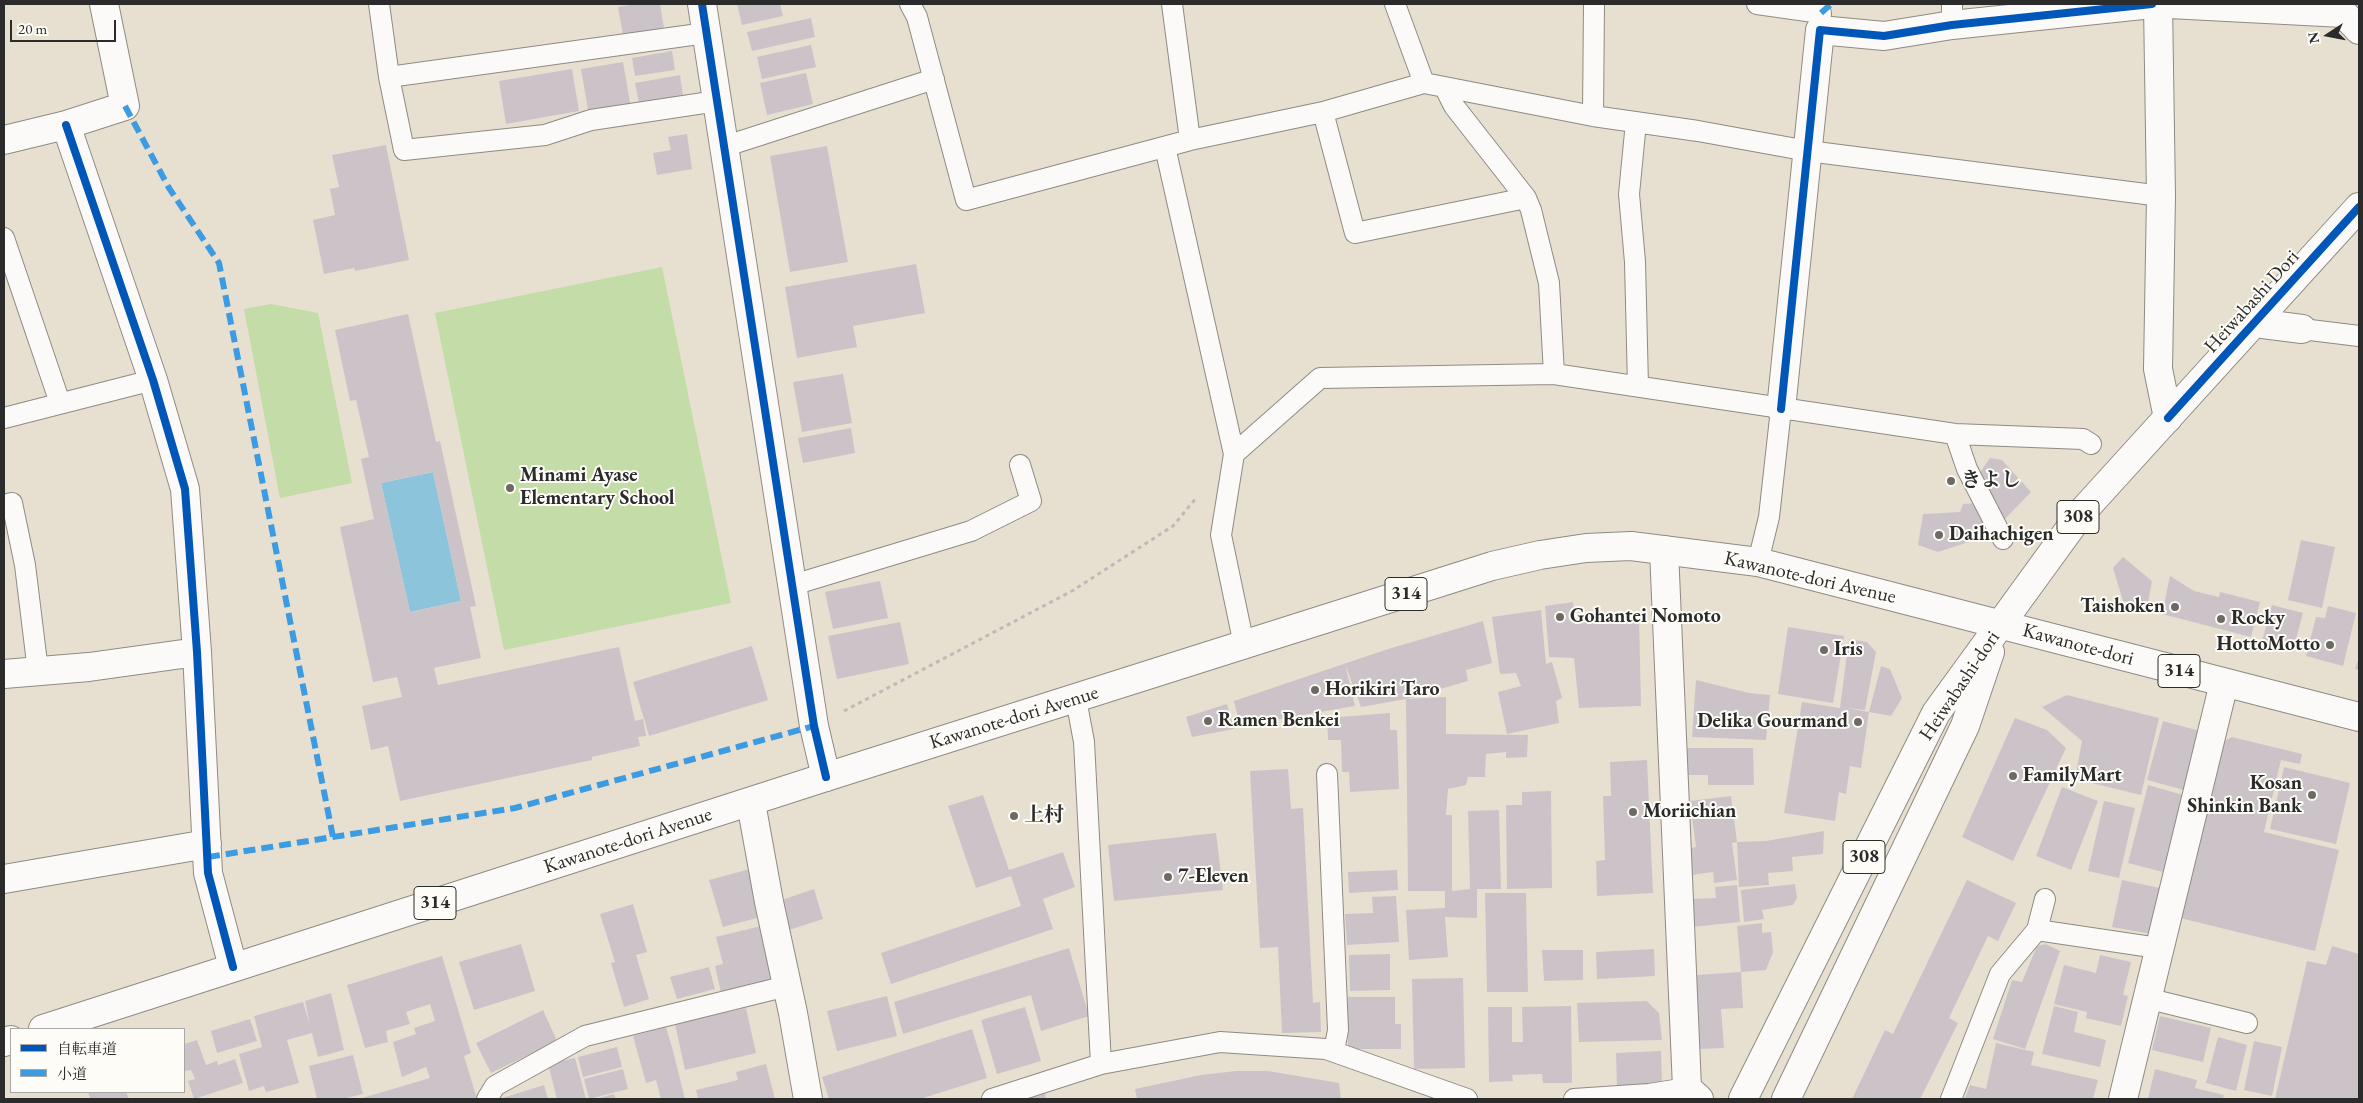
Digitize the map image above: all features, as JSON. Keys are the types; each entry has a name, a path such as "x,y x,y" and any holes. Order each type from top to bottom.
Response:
{"street":[{"path":"4,140 66,125 125,106 104,4"},
{"path":"702,4 814,726 826,777"},
{"path":"1781,409 1820,30 1884,36 1952,15 2152,4"},
{"path":"2158,4 2162,196 2158,369 2168,418"},
{"path":"2169,4 2349,16"},
{"path":"66,125 153,380 185,489 197,652 208,872 233,967"},
{"name":"Heiwabashi Dori","path":"1999,624 2082,512 2256,323 2359,207"},
{"path":"2256,323 2302,329"},
{"name":"Kawanote-dori Avenue","path":"46,1028 826,777 1492,566 1540,555 1586,548 1631,546 1758,562 1999,624"},
{"path":"1664,550 1693,1094"},
{"name":"Kawanote-dori","path":"1999,624 2359,717"},
{"name":"Heiwabashi-dori","path":"1743,1099 1936,713 1999,624"},
{"name":"Heiwabashi-dori","path":"1786,1099 1965,726 1999,624"},
{"path":"4,674 89,667 197,652"},
{"path":"2123,1099 2158,948 2224,683"},
{"path":"750,802 808,1099"},
{"path":"4,879 208,844"}],"lane":[{"path":"379,4 404,150 545,135 591,120 717,101"},
{"path":"910,4 917,17 966,200 1190,140 1324,112 1424,83 1593,116 1698,131 1808,151 2162,196"},
{"path":"1172,4 1190,140"},
{"path":"1396,4 1424,83"},
{"path":"1593,116 1594,4"},
{"path":"1757,4 1821,13 1820,30"},
{"path":"390,77 706,33"},
{"path":"723,147 934,79"},
{"path":"1445,88 1454,106 1526,198 1531,210 1549,283 1554,374"},
{"path":"1324,112 1355,233 1526,198"},
{"path":"1636,122 1629,194 1636,262 1638,386"},
{"path":"1165,147 1234,454 1221,535 1244,645"},
{"path":"4,238 60,403"},
{"path":"2302,329 2359,336"},
{"path":"1234,454 1320,378 1554,374 1955,434 2083,439 2091,444"},
{"path":"4,418 153,380"},
{"path":"1758,562 1769,517 1781,409"},
{"path":"1955,434 1967,469 2003,539"},
{"path":"793,585 971,531 1031,501 1020,465"},
{"path":"4,505 12,503 25,565 38,671"},
{"path":"1076,698 1084,742 1101,1064"},
{"path":"1327,774 1338,1030 1334,1051"},
{"path":"1951,1099 2000,974 2037,930 2046,899"},
{"path":"2037,930 2158,948"},
{"path":"487,1099 495,1086 585,1036 787,986"},
{"path":"2146,998 2247,1023"},
{"path":"992,1099 1101,1064 1220,1042 1334,1051 1466,1099"},
{"path":"1574,1099 1649,1094 1693,1094"}],"path":[{"path":"814,726 1072,591 1173,526 1234,454"}],"green space":[{"path":"662,267 731,603 504,650 435,313"},
{"path":"271,304 318,313 352,483 280,498 244,309"}],"water":[{"path":"433,472 461,601 410,612 381,483"}],"building":[{"path":"636,4 660,4 664,28 623,35 618,7"},
{"path":"737,4 780,4 783,16 742,25"},
{"path":"811,18 815,37 752,51 747,32"},
{"path":"811,45 816,67 762,79 757,57"},
{"path":"672,51 675,70 635,76 632,58"},
{"path":"623,62 631,108 589,115 581,69"},
{"path":"572,69 579,111 506,124 499,81"},
{"path":"806,73 813,104 767,115 760,83"},
{"path":"680,75 683,96 639,103 635,83"},
{"path":"687,134 692,169 657,175 653,153 671,150 668,137"},
{"path":"386,145 409,260 355,271 354,268 324,274 313,220 335,215 330,189 339,187 332,155"},
{"path":"827,146 848,262 790,272 770,156"},
{"path":"916,264 925,313 853,326 857,347 797,358 785,287"},
{"path":"408,314 436,442 440,441 476,606 470,607 481,658 434,668 438,685 619,647 635,721 643,719 646,736 638,737 640,746 592,757 592,760 400,801 388,746 371,750 362,706 402,697 397,677 373,682 340,527 374,519 361,459 369,457 356,400 350,401 335,330","holes":["433,472 461,601 410,612 381,483"]},
{"path":"843,374 852,423 802,432 793,382"},
{"path":"851,428 855,453 803,463 798,438"},
{"path":"1990,458 2002,460 2031,492 2003,521 1979,474"},
{"path":"1979,503 1987,536 1938,552 1918,545 1923,514 1960,512 1963,504"},
{"path":"2301,540 2335,547 2322,608 2288,600"},
{"path":"2123,557 2152,581 2147,608 2123,601 2113,568"},
{"path":"2170,576 2194,591 2219,597 2220,592 2260,602 2251,637 2162,614"},
{"path":"880,581 888,618 833,629 825,592"},
{"path":"1573,602 1575,618 1639,616 1641,706 1579,708 1574,658 1549,657 1545,606"},
{"path":"2272,605 2303,613 2293,650 2262,641"},
{"path":"2328,606 2356,613 2343,666 2306,656 2316,617 2325,618"},
{"path":"1541,610 1546,664 1552,662 1562,698 1556,701 1559,723 1507,734 1498,692 1521,686 1516,673 1500,674 1492,617"},
{"path":"1483,621 1492,663 1466,670 1468,681 1406,699 1361,707 1345,664 1355,706 1240,726 1234,701 1385,650"},
{"path":"900,622 909,664 837,679 828,636"},
{"path":"1788,627 1844,636 1833,703 1778,694"},
{"path":"1849,639 1867,642 1876,652 1865,710 1847,708 1869,712 1861,768 1850,766 1846,794 1839,792 1835,821 1784,813 1802,702 1840,708"},
{"path":"752,646 768,700 649,736 633,682"},
{"path":"2359,657 2359,670 2355,669"},
{"path":"1881,666 1890,669 1902,698 1891,716 1869,712"},
{"path":"1696,680 1749,693 1770,695 1766,740 1692,737"},
{"path":"2067,695 2159,718 2141,795 2075,779 2082,741 2042,707"},
{"path":"1446,697 1446,734 1528,735 1527,757 1506,758 1506,752 1486,754 1485,777 1468,777 1466,785 1448,789 1446,815 1452,815 1452,891 1470,889 1468,811 1499,810 1501,889 1477,889 1477,918 1445,917 1448,957 1409,960 1406,910 1445,908 1445,891 1408,891 1406,699"},
{"path":"1227,704 1234,729 1192,737 1186,717"},
{"path":"1390,713 1390,730 1397,730 1399,789 1350,792 1349,772 1342,772 1341,740 1328,740 1327,718"},
{"path":"2015,718 2047,730 2066,748 2013,861 1962,837"},
{"path":"2163,721 2200,731 2184,790 2147,780"},
{"path":"2232,737 2302,754 2300,764 2281,760 2264,832 2339,850 2315,951 2180,918 2222,742"},
{"path":"1683,748 1753,748 1754,785 1708,785 1708,775 1684,775"},
{"path":"1647,760 1653,893 1597,896 1596,861 1605,860 1603,796 1611,796 1610,762"},
{"path":"2284,767 2350,783 2336,844 2270,829"},
{"path":"1288,769 1291,809 1303,808 1313,1003 1320,1002 1321,1032 1282,1033 1278,947 1260,948 1250,771"},
{"path":"2148,785 2183,795 2163,872 2128,863"},
{"path":"2062,787 2098,801 2071,870 2036,856"},
{"path":"1551,791 1552,888 1507,889 1506,805 1522,805 1522,792"},
{"path":"983,795 1009,870 1063,852 1075,887 1043,899 1053,929 891,984 881,953 1021,906 1011,876 976,888 948,806"},
{"path":"1731,796 1737,842 1732,843 1737,880 1714,883 1713,872 1691,875 1687,849 1696,847 1690,801"},
{"path":"2104,801 2135,808 2119,878 2088,871"},
{"path":"1824,831 1823,854 1792,857 1793,871 1768,873 1769,885 1739,887 1737,842 1766,841"},
{"path":"1216,833 1223,890 1114,901 1108,845"},
{"path":"750,869 757,918 723,927 709,880"},
{"path":"1397,870 1398,890 1349,893 1348,872"},
{"path":"1967,880 2016,903 1998,941 1988,936 1949,1018 1958,1023 1920,1099 1852,1099 1885,1030 1893,1034"},
{"path":"2122,880 2160,888 2151,934 2112,927"},
{"path":"1795,884 1797,898 1793,905 1762,910 1764,919 1744,922 1741,890"},
{"path":"1737,885 1740,922 1692,927 1691,899 1716,898 1715,887"},
{"path":"814,889 823,919 789,930 779,901"},
{"path":"1485,893 1526,893 1528,992 1487,992"},
{"path":"1396,896 1399,942 1347,945 1345,914 1373,913 1372,897"},
{"path":"633,904 647,952 636,955 649,999 624,1007 611,963 615,962 600,914"},
{"path":"1762,923 1762,933 1771,932 1773,952 1766,970 1741,972 1737,926"},
{"path":"761,926 775,979 721,993 715,966 723,964 716,937"},
{"path":"521,944 535,991 474,1010 459,962"},
{"path":"2046,944 2060,951 2025,1049 1993,1039 2012,980 2022,982 2037,946"},
{"path":"2332,946 2359,954 2359,1099 2275,1099 2307,961 2326,965"},
{"path":"1069,948 1089,1016 1041,1031 1031,995 903,1034 894,1002"},
{"path":"1654,949 1655,976 1597,979 1596,952"},
{"path":"1542,950 1583,950 1583,980 1544,981"},
{"path":"1390,954 1390,990 1350,991 1349,955"},
{"path":"2100,955 2131,962 2123,995 2128,996 2121,1026 2086,1018 2087,1012 2054,1004 2064,965 2096,973"},
{"path":"442,956 471,1053 464,1056 477,1099 359,1099 430,1078 426,1067 402,1077 393,1042 416,1034 414,1028 435,1021 430,1004 406,1012 410,1024 386,1031 388,1042 365,1048 347,985"},
{"path":"709,967 715,989 677,999 670,977"},
{"path":"1741,972 1743,1008 1721,1009 1724,1048 1700,1049 1696,975"},
{"path":"1463,978 1465,1068 1414,1069 1412,979"},
{"path":"331,993 344,1050 318,1057 312,1033 287,1040 299,1083 266,1092 264,1086 249,1091 239,1054 262,1047 254,1016 303,1002 310,1025 305,1001"},
{"path":"887,996 897,1036 837,1051 827,1011"},
{"path":"1348,997 1395,997 1395,1024 1401,1024 1401,1049 1348,1049"},
{"path":"1647,1001 1659,1013 1662,1040 1579,1042 1577,1003"},
{"path":"1571,1006 1572,1083 1543,1083 1542,1074 1512,1075 1513,1081 1489,1082 1488,1007 1512,1007 1512,1042 1523,1042 1522,1007"},
{"path":"2054,1006 2078,1012 2074,1032 2106,1040 2100,1067 2042,1054"},
{"path":"1025,1007 1041,1061 997,1074 981,1020"},
{"path":"746,1008 756,1053 685,1070 675,1024"},
{"path":"543,1010 557,1041 491,1073 476,1043"},
{"path":"2160,1016 2211,1028 2203,1062 2152,1050"},
{"path":"250,1019 257,1041 217,1053 211,1031"},
{"path":"666,1027 685,1099 661,1099 656,1080 646,1083 633,1036"},
{"path":"972,1029 987,1078 920,1099 829,1099 822,1077"},
{"path":"2218,1037 2247,1045 2236,1091 2206,1083"},
{"path":"197,1040 206,1065 217,1061 218,1065 235,1059 243,1083 194,1099 188,1081 195,1079 191,1070 185,1071 185,1044"},
{"path":"2254,1041 2282,1047 2272,1096 2244,1090"},
{"path":"1996,1043 2034,1052 2031,1065 2098,1080 2093,1099 1965,1099 1970,1085 1986,1089"},
{"path":"617,1047 622,1067 583,1077 578,1057"},
{"path":"1661,1051 1662,1086 1617,1088 1616,1053"},
{"path":"353,1055 363,1094 342,1099 317,1099 309,1066"},
{"path":"575,1058 586,1099 557,1099 548,1064"},
{"path":"766,1064 775,1099 698,1099 696,1090 738,1080 736,1072"},
{"path":"623,1069 628,1089 589,1099 584,1079"},
{"path":"2155,1069 2197,1080 2195,1088 2224,1095 2223,1099 2148,1099"},
{"path":"1236,1071 1268,1071 1339,1083 1341,1099 1137,1099 1135,1089 1201,1075"},
{"path":"544,1085 548,1099 499,1099"},
{"path":"88,1093 126,1093 129,1099 90,1099"},
{"path":"1045,1093 1046,1099 1019,1099 1019,1098"},
{"path":"614,1094 616,1099 596,1099"}],"marked path":[{"path":"1821,13 1831,4"},
{"path":"125,106 169,188 219,263 333,837"},
{"path":"208,857 515,808 814,726"}],"cycle path":[{"path":"702,4 814,726 826,777"},
{"path":"1781,409 1820,30 1884,36 1952,25 2152,4"},
{"path":"66,125 153,380 185,489 197,652 208,873 233,967"},
{"path":"2168,418 2359,207"}],"place":[{"name":"きよし","path":"1951,481"},
{"name":"Minami Ayase Elementary School","path":"510,488"},
{"name":"Daihachigen","path":"1939,535"},
{"name":"Taishoken","path":"2175,607"},
{"name":"Gohantei Nomoto","path":"1560,617"},
{"name":"Rocky","path":"2221,619"},
{"name":"HottoMotto","path":"2330,645"},
{"name":"Iris","path":"1824,650"},
{"name":"Horikiri Taro","path":"1315,690"},
{"name":"Ramen Benkei","path":"1208,721"},
{"name":"Delika Gourmand","path":"1858,722"},
{"name":"FamilyMart","path":"2013,776"},
{"name":"Kosan Shinkin Bank","path":"2312,795"},
{"name":"Moriichian","path":"1633,812"},
{"name":"上村","path":"1014,816"},
{"name":"7-Eleven","path":"1168,877"}]}
